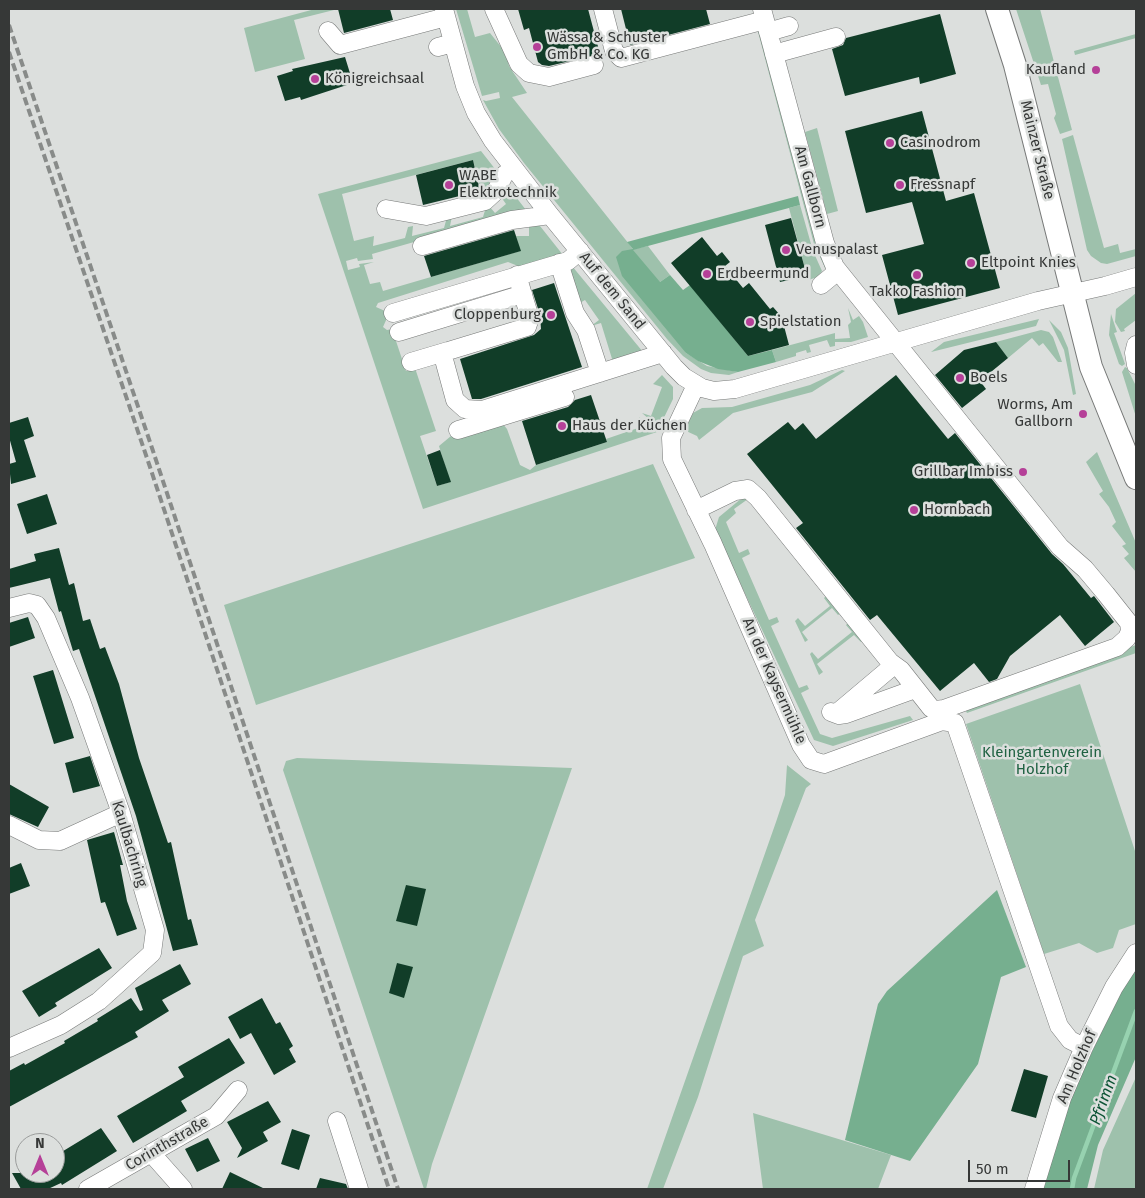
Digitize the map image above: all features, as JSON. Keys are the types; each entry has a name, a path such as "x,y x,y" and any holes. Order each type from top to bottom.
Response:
{"main road":[{"name":"Mainzer Straße","path":"998,9 1016,65 1092,367 1136,478"}],"street":[{"path":"494,9 519,64 529,73 535,76 549,77 594,65"},
{"path":"603,9 614,51 621,58 765,20 789,26"},
{"path":"328,31 340,45 445,13"},
{"name":"Auf dem Sand","path":"445,13 446,45 476,113 513,168 580,251 663,361 684,377 696,385 714,391 735,389 894,342"},
{"name":"Am Gallborn","path":"765,20 825,243 838,271 1060,547 1084,569 1129,623 1130,631 1127,638 1117,647 944,709 931,708 915,689"},
{"path":"774,54 836,37"},
{"path":"386,209 426,216 485,201 496,191 504,175 513,168"},
{"path":"422,246 512,220 550,215"},
{"path":"393,313 568,261 580,251"},
{"path":"559,263 575,313 586,330 597,380"},
{"path":"821,285 838,271"},
{"path":"412,362 527,327 530,322 517,275"},
{"path":"894,342 1136,277"},
{"path":"399,332 523,294"},
{"path":"1136,345 1134,353 1136,365"},
{"path":"448,351 445,353 443,360 455,400 465,409 473,411 597,380 663,361"},
{"path":"458,430 597,380"},
{"name":"An der Kaysermühle","path":"696,385 673,431 670,444 675,466 776,687 787,717 811,760 824,764 942,721 955,723 1059,1026 1070,1040 1084,1047"},
{"path":"696,510 735,491 748,489 758,498 915,689 846,714 833,713 894,665"},
{"name":"Kaulbachring","path":"9,608 29,603 42,610 80,698 121,813 155,930 152,953 125,979 61,1025 9,1048"},
{"path":"9,826 39,840 60,841 121,813"},
{"name":"Am Holzhof","path":"1034,1189 1062,1098 1084,1047 1122,972 1136,953"},
{"name":"Corinthstraße","path":"88,1189 216,1116 238,1090"},
{"path":"337,1120 359,1189"},
{"path":"152,1154 183,1189"}],"green space":[{"path":"315,9 338,9 294,20 305,59 255,72 244,28"},
{"path":"456,9 467,9 475,37 490,33 506,53 509,66 527,93 512,97 633,249 648,246 670,275 660,282 686,353 707,366 738,372 729,375 711,373 701,369 683,356 667,339 524,163 499,129 483,100 500,98 499,92 482,96"},
{"path":"1016,9 1040,9 1072,130 1060,134 1054,118 1056,114 1048,84 1041,85"},
{"path":"762,31 828,266 825,268 814,244 758,32"},
{"path":"1136,34 1136,38 1075,55 1074,51"},
{"path":"817,128 838,211 827,214 805,132"},
{"path":"1073,135 1104,248 1118,244 1120,253 1136,249 1136,256 1107,264 1101,263 1091,256 1087,250 1062,139"},
{"path":"481,151 499,174 482,196 473,160 342,194 354,241 374,236 373,246 405,238 408,227 413,226 412,236 444,228 447,217 452,216 450,226 483,217 486,207 489,206 495,213 506,204 501,197 505,186 507,189 509,188 526,210 372,254 373,259 358,261 357,258 346,261 348,270 360,267 359,264 374,262 364,265 370,284 380,282 383,291 520,251 516,236 529,236 529,226 540,226 563,255 523,268 508,262 378,303 376,307 385,311 387,318 383,327 387,330 392,329 406,371 415,368 436,431 420,436 437,486 450,482 439,446 451,436 494,422 502,423 507,429 520,465 530,470 536,465 607,442 606,439 641,427 639,417 647,423 649,419 642,413 651,416 662,387 653,384 662,375 673,387 673,399 657,432 423,509 318,194"},
{"path":"798,196 800,205 633,250 660,282 670,275 683,290 690,285 748,356 772,350 776,362 738,372 718,369 698,361 686,353 622,276 616,257 622,251 633,249 627,242"},
{"path":"800,205 813,251 822,271 818,277 808,280 789,208"},
{"path":"572,266 643,352 613,362 601,323 591,326 599,320 585,300 576,305 565,268"},
{"path":"1136,293 1136,320 1124,329 1125,331 1121,332 1115,322 1116,309"},
{"path":"848,308 853,320 859,316 868,337 851,342 835,342 835,346 830,347 827,340 809,345 811,352 807,353 806,350 796,353 796,356 776,362 772,350 835,333 835,339 850,338 848,325 851,322"},
{"path":"1111,314 1117,332 1114,333 1125,364 1122,366 1119,364 1109,335"},
{"path":"1039,319 1036,326 931,352 944,342"},
{"path":"1049,320 1061,332 1068,348 1076,394 1073,395 1064,350"},
{"path":"1041,330 1049,332 1053,337 1062,362 1058,362 1043,343 1039,346 1032,338 1008,358 996,342"},
{"path":"1125,367 1136,386 1136,417 1122,372"},
{"path":"842,370 845,371 812,392 733,413 699,440 697,436 684,430 693,413 702,408 732,407 810,385"},
{"path":"1097,452 1136,543 1136,572 1124,558 1129,554 1122,546 1126,544 1112,526 1116,522 1109,507 1099,494 1103,491 1086,462"},
{"path":"653,464 695,558 256,705 224,605"},
{"path":"742,498 748,499 734,509 736,513 726,522 739,553 748,549 750,554 742,558 769,620 777,617 779,622 771,626 799,688 807,685 809,689 801,693 820,734 832,738 910,716 913,720 833,746 814,740 715,530 719,517"},
{"path":"827,595 841,613 838,615 832,608 802,632 808,640 805,642 795,621 798,618 805,626 830,606 824,598"},
{"path":"849,622 863,640 861,642 854,635 817,664 823,672 819,675 810,654 812,652 818,659 852,632 846,625"},
{"path":"1136,645 1136,653 967,713 964,708"},
{"name":"Kleingartenverein Holzhof","path":"1080,684 1136,854 1136,924 1119,930 1113,948 1097,953 1079,943 1044,954 966,724"},
{"path":"297,758 572,768 432,1164 426,1189 424,1189 283,770 286,761"},
{"path":"787,765 811,784 806,788 755,920 764,946 743,956 698,1097 663,1189 647,1189 785,795"},
{"path":"997,890 1026,967 1001,977 978,1064 910,1161 845,1140 878,1004 887,991"},
{"path":"1136,968 1136,1057 1098,1145 1087,1189 1043,1189 1069,1101 1119,994"},
{"path":"1136,1077 1136,1189 1094,1189 1103,1150"},
{"path":"753,1113 891,1155 878,1189 763,1189"}],"building":[{"path":"338,9 390,9 393,20 344,33"},
{"path":"518,9 588,9 600,54 549,66 542,65 538,62 529,28 524,30"},
{"path":"621,9 706,9 710,24 630,45"},
{"path":"940,14 956,74 920,84 919,77 845,96 832,49 843,45 846,38"},
{"name":"Königreichsaal","path":"345,57 353,83 301,100 300,97 285,101 277,76 293,71 292,69"},
{"path":"922,111 946,201 974,193 1000,288 898,315 882,255 924,244 912,202 866,213 845,131"},
{"name":"WABE Elektrotechnik","path":"473,160 480,191 423,205 416,175"},
{"name":"Venuspalast","path":"791,218 807,276 780,282 765,225"},
{"path":"514,230 521,251 431,277 424,256"},
{"path":"702,237 717,256 722,252 730,262 725,266 743,288 749,283 770,309 773,307 780,315 777,318 784,326 789,345 748,356 671,263"},
{"path":"554,283 582,367 481,399 472,399 460,359 534,335 541,329 540,315 532,290"},
{"name":"Boels","path":"996,342 1008,358 980,381 986,389 962,408 935,375 964,350"},
{"path":"896,375 948,439 955,433 1052,554 1063,564 1091,598 1094,596 1114,622 1085,646 1060,615 1010,656 997,679 989,682 974,663 940,691 877,615 870,620 796,528 803,523 747,454 788,422 795,430 803,423 816,439"},
{"name":"Haus der Küchen","path":"591,395 607,442 536,465 522,421 568,407 575,400"},
{"path":"28,417 34,436 24,440 36,477 11,484 9,464 16,462 9,437 9,423"},
{"path":"440,450 451,482 437,486 427,455"},
{"path":"47,494 57,524 27,534 17,504"},
{"path":"59,548 69,585 74,583 83,621 90,619 100,649 105,647 119,684 139,758 168,843 171,842 188,920 191,919 198,945 173,951 136,816 79,649 73,651 61,611 59,612 50,578 9,588 9,569 36,561 34,554"},
{"path":"28,617 35,638 9,647 9,623"},
{"path":"53,670 74,738 54,744 33,676"},
{"path":"90,756 100,786 73,793 65,763"},
{"path":"9,784 49,807 38,827 9,814"},
{"path":"114,832 123,865 120,865 127,901 137,929 117,936 105,902 101,903 87,840"},
{"path":"21,863 30,886 9,894 9,868"},
{"path":"406,885 426,889 417,926 396,921"},
{"path":"99,948 112,968 55,1003 57,1006 39,1017 22,991"},
{"path":"397,963 413,967 404,998 389,993"},
{"path":"180,964 191,984 162,1000 169,1011 135,1032 138,1037 9,1107 9,1071 24,1063 25,1065 65,1043 64,1041 98,1021 97,1019 131,998 140,1011 143,1010 135,988"},
{"path":"262,998 276,1024 280,1022 293,1046 289,1049 296,1062 274,1075 251,1033 240,1039 228,1017"},
{"path":"229,1038 245,1063 181,1101 187,1111 133,1143 117,1116 184,1077 178,1067"},
{"path":"1024,1069 1048,1076 1036,1118 1011,1111"},
{"path":"268,1101 281,1122 263,1132 268,1141 237,1158 242,1148 227,1122"},
{"path":"101,1128 117,1151 62,1185 61,1183 65,1183 65,1150"},
{"path":"292,1129 310,1135 299,1170 281,1164"},
{"path":"208,1138 220,1161 197,1172 185,1149"},
{"path":"230,1172 265,1189 222,1189"},
{"path":"320,1178 346,1184 348,1189 316,1189"},
{"path":"18,1183 61,1183 48,1189 21,1189"}],"waterway":[{"name":"Pfrimm","path":"1072,1189 1074,1178 1136,1011"}],"railway":[{"path":"9,25 152,448 398,1189"},
{"path":"9,52 149,464 389,1189"}],"place":[{"name":"Wässa & Schuster GmbH & Co. KG","path":"537,47"},
{"name":"Kaufland","path":"1096,70"},
{"name":"Königreichsaal","path":"315,79"},
{"name":"Casinodrom","path":"890,143"},
{"name":"WABE Elektrotechnik","path":"449,185"},
{"name":"Fressnapf","path":"900,185"},
{"name":"Venuspalast","path":"786,250"},
{"name":"Eltpoint Knies","path":"971,263"},
{"name":"Erdbeermund","path":"707,274"},
{"name":"Takko Fashion","path":"917,275"},
{"name":"Cloppenburg","path":"551,315"},
{"name":"Spielstation","path":"750,322"},
{"name":"Boels","path":"960,378"},
{"name":"Worms, Am Gallborn","path":"1083,414"},
{"name":"Haus der Küchen","path":"562,426"},
{"name":"Grillbar Imbiss","path":"1023,472"},
{"name":"Hornbach","path":"914,510"}]}
